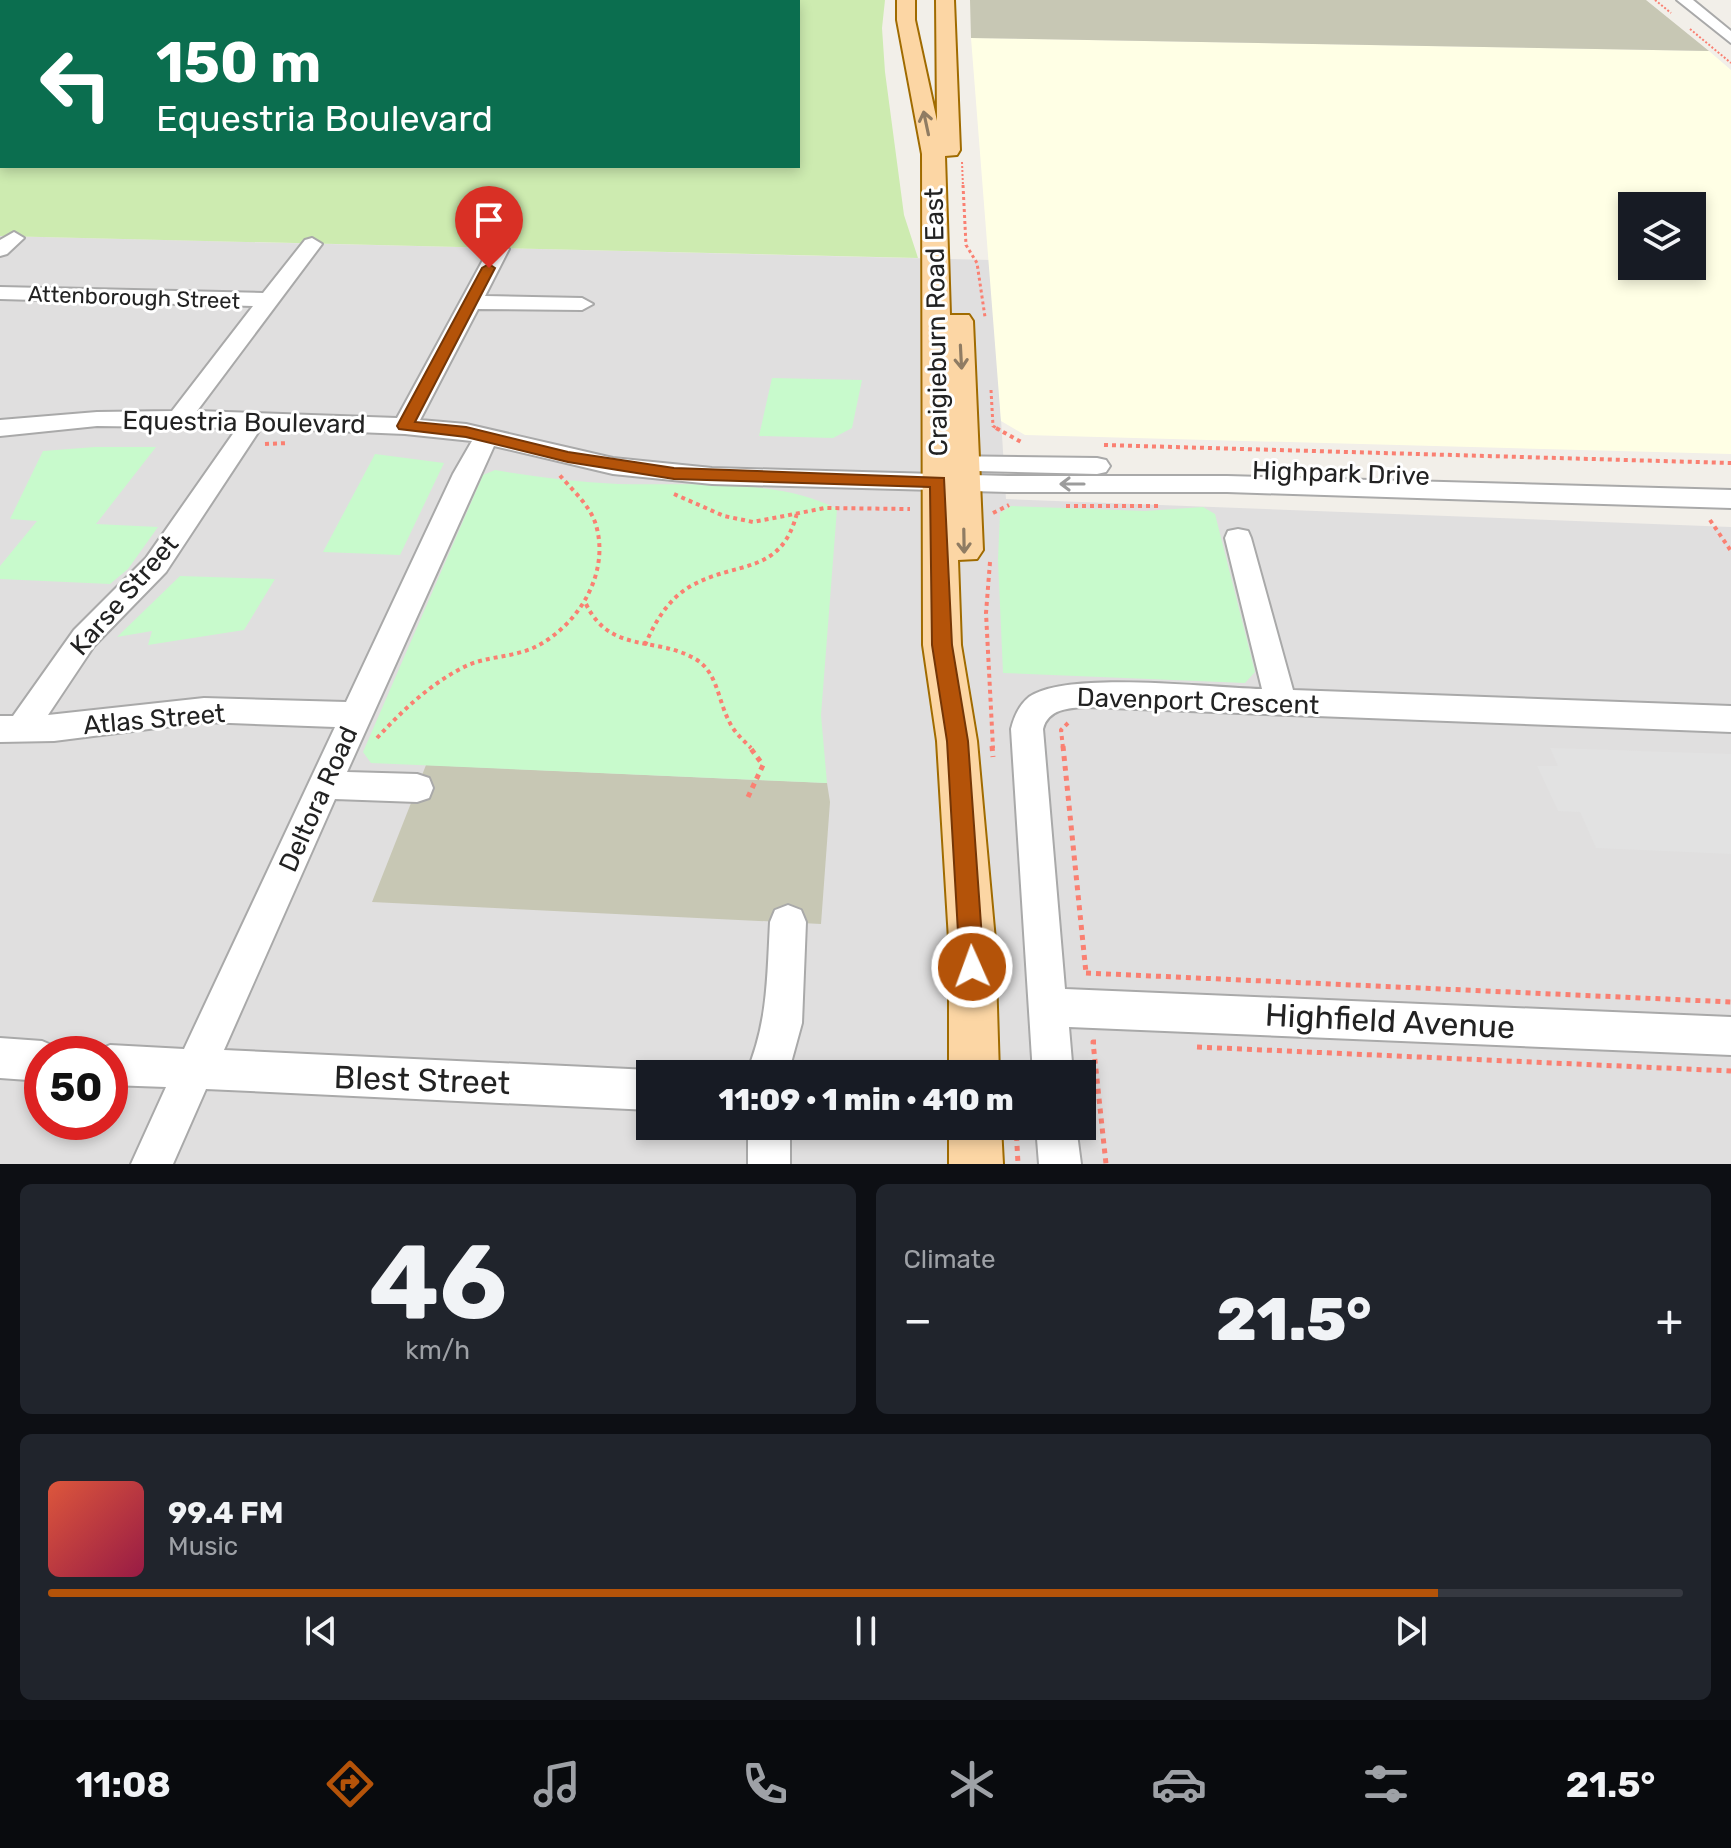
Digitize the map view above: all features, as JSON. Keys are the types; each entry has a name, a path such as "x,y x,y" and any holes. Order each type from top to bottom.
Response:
{"main road":[{"name":"Craigieburn Road East","path":"906,0 906,20 933,154 938,285 975,754 974,1060"},
{"name":"Craigieburn Road East","path":"945,0 950,223 959,307 952,473"},
{"path":"975,1140 976,1164"}],"street":[{"path":"1684,0 1730,36"},
{"path":"1707,0 1726,13"},
{"path":"179,418 312,244"},
{"path":"405,426 499,249"},
{"name":"Attenborough Street","path":"0,293 268,300"},
{"path":"472,302 582,304"},
{"name":"Equestria Boulevard","path":"0,428 97,419 179,418 405,426 487,437 568,457 674,473 952,473"},
{"name":"Karse Street","path":"11,729 84,638 156,565 254,421"},
{"name":"Deltora Road","path":"152,1164 195,1070 339,786 356,715 472,459 487,437"},
{"name":"Highpark Drive","path":"952,473 1721,503"},
{"path":"1238,538 1281,703"},
{"name":"Davenport Crescent","path":"1052,1060 1027,729 1032,714 1049,701 1073,695 1731,719"},
{"name":"Atlas Street","path":"11,729 184,710 356,715"},
{"path":"339,786 417,788"},
{"path":"775,1060 780,1033 788,922"},
{"name":"Highfield Avenue","path":"1048,1007 1731,1036"},
{"path":"0,1058 24,1060"},
{"name":"Blest Street","path":"128,1066 636,1089"},
{"path":"769,1140 769,1164"},
{"path":"1057,1140 1060,1164"}],"path":[{"path":"961,149 966,245 977,263 985,317"},
{"path":"990,379 993,426 1020,443 1035,443"},
{"path":"1097,445 1731,463"},
{"path":"339,786 373,741 427,692 475,662 536,646 564,628 586,603 594,578 599,541 588,508 557,472"},
{"path":"1697,519 1721,503 1731,551"},
{"path":"992,527 993,511 1020,505"},
{"path":"1056,506 1140,509 1164,506"},
{"path":"645,645 660,614 681,593 708,578 758,565 783,548 793,533 797,513"},
{"path":"975,754 990,559"},
{"path":"586,603 589,616 600,629 645,645 689,655 704,665 714,680 729,724 763,765 748,797"},
{"path":"1073,718 1061,730 1086,973"},
{"path":"1106,1164 1093,1042 1109,1043"},
{"path":"1189,1047 1731,1071"},
{"path":"1017,1140 1018,1164"}],"shaded area":[{"path":"970,0 1646,0 1709,51 971,38"},
{"path":"971,38 1709,51 1731,70 1731,454 1025,435 1001,421"},
{"path":"0,236 991,260 1006,499 1731,527 1731,1164 0,1164"},
{"path":"1550,748 1731,754 1731,854 1596,848 1580,812 1558,811 1537,766 1558,766"},
{"path":"426,765 827,783 830,802 821,924 372,902"}],"green space":[{"path":"800,0 885,0 882,28 885,72 904,215 918,258 0,236 0,168 800,168"},
{"path":"772,378 862,380 852,428 833,438 759,436"},
{"path":"156,447 96,524 158,527 128,569 110,584 0,579 0,566 37,521 10,519 43,451"},
{"path":"375,454 444,463 400,555 323,552"},
{"path":"495,470 603,483 759,488 813,499 837,509 821,715 827,783 371,763 363,752 483,475"},
{"path":"1011,506 1145,511 1203,507 1215,514 1255,672 1245,683 1003,673 998,560 1000,513"},
{"path":"180,576 275,579 244,630 148,645 152,631 117,637"}],"route":[{"path":"489,268 405,426 466,432 613,466 674,473 938,482 942,645 957,741 972,967"}]}
